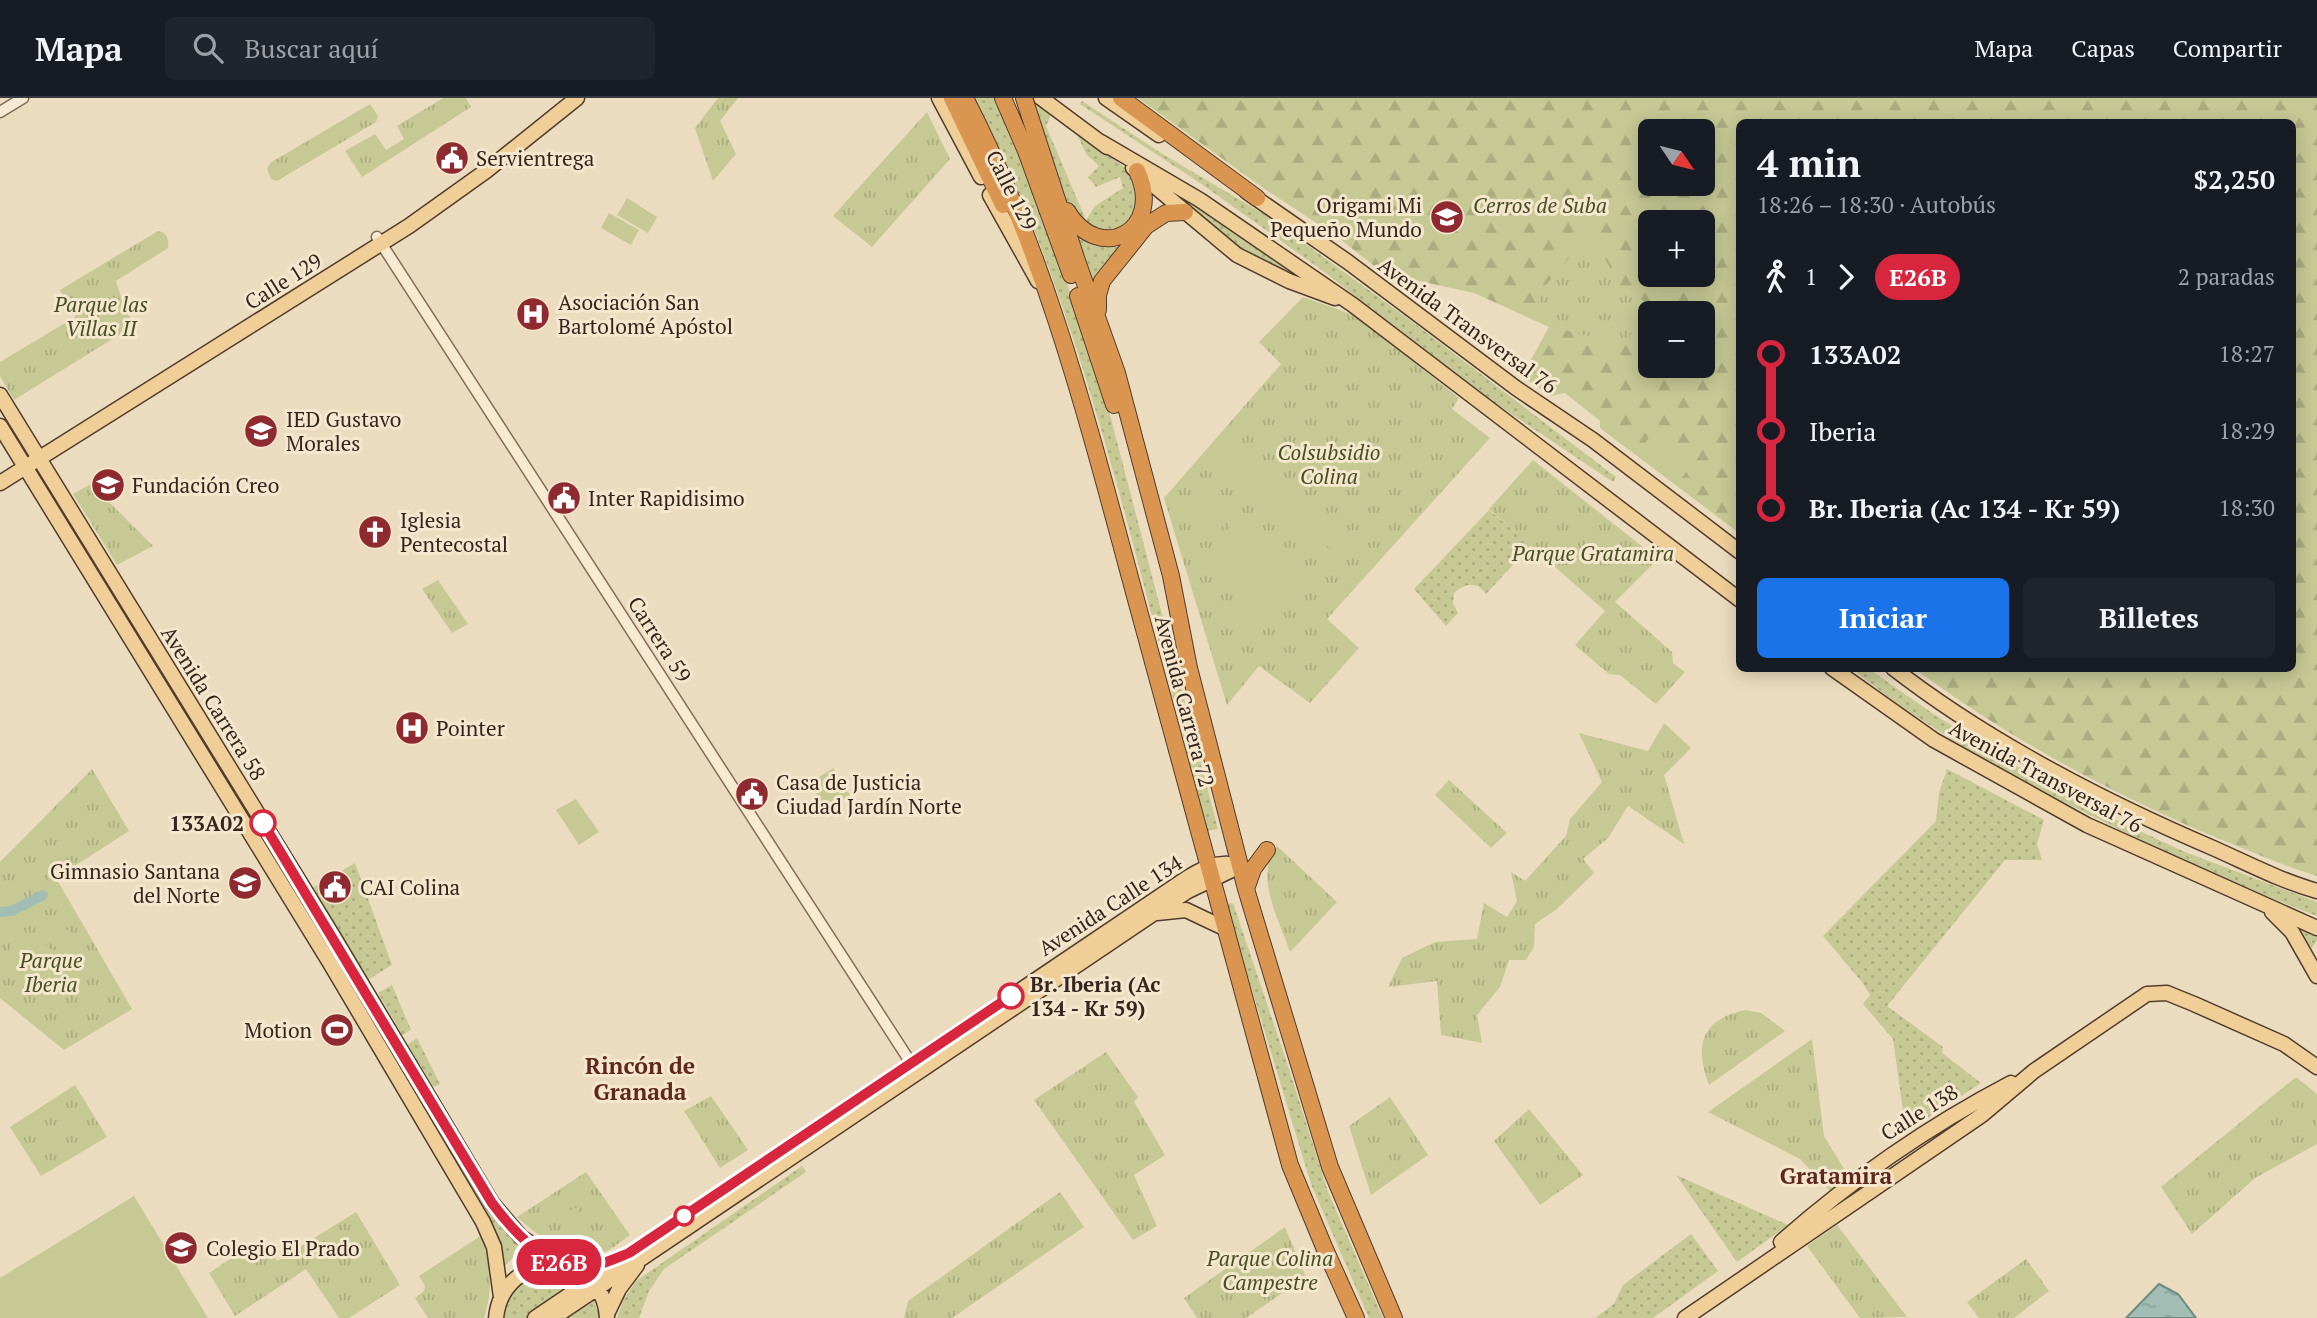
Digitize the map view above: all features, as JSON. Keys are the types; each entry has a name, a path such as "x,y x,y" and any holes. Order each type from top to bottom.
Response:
{"highway":[{"path":"952,98 1050,302"},
{"name":"Avenida Carrera 72","path":"965,98 1014,204 1083,401 1290,1166 1356,1318"},
{"name":"Avenida Carrera 72","path":"1003,98 1026,151 1096,344 1112,396 1161,580 1189,668 1246,889 1330,1167 1394,1318"},
{"name":"Avenida Carrera 72","path":"1024,98 1117,373 1171,576 1189,668"},
{"path":"1121,98 1256,198"},
{"path":"1054,187 1076,225 1093,236 1117,237 1133,228 1142,214 1145,194 1137,171"},
{"path":"1101,326 1098,295 1107,273 1156,218 1172,211 1185,212"},
{"path":"1246,889 1253,869 1267,850"}],"main road":[{"name":"Calle 129","path":"379,240 482,164 564,98"},
{"name":"Calle 129","path":"0,472 37,455 486,171 577,98"},
{"name":"Calle 129","path":"939,98 1007,229 1050,302"},
{"path":"1041,98 1100,141 1248,261 1289,281 1353,305"},
{"name":"Avenida Transversal 76","path":"1106,98 1348,262 1516,388 1593,440 1736,549"},
{"path":"1100,141 1210,206 1353,305 1736,597"},
{"name":"Avenida Carrera 58","path":"0,395 321,916 492,1203 534,1248 593,1283"},
{"name":"Avenida Carrera 58","path":"0,426 330,963 483,1223 494,1247 501,1297"},
{"name":"Calle 129","path":"0,482 23,463"},
{"name":"Avenida Transversal 76","path":"1837,672 1911,726 1965,759 2087,824 2254,899"},
{"name":"Avenida Transversal 76","path":"1899,672 1999,739 2054,771 2161,825 2317,891"},
{"name":"Avenida Calle 134","path":"535,1318 648,1253 1153,914 1224,863 1240,866"},
{"name":"Avenida Calle 134","path":"553,1318 629,1253 1181,882 1209,873"},
{"path":"2254,899 2317,928"},
{"path":"2254,899 2292,932 2317,976"},
{"path":"1153,914 1186,911 1224,928"},
{"path":"2317,947 2314,960 2317,969"},
{"name":"Calle 138","path":"1685,1318 1948,1138 1948,1132 1952,1128 2140,997 2160,992 2177,997 2284,1044 2317,1067"},
{"name":"Calle 138","path":"1738,1280 1841,1191 1891,1155 1944,1120 2034,1072"},
{"path":"1891,1155 1899,1160 1901,1170"},
{"path":"495,1317 501,1297 509,1284 535,1267 567,1267 605,1262 629,1253"},
{"path":"607,1316 619,1289 648,1253"},
{"path":"593,1283 604,1301 607,1316"}],"street":[{"path":"0,112 23,98"},
{"name":"Carrera 59","path":"379,240 911,1063"}],"green space":[{"path":"443,98 466,98 471,107 362,177 345,151 375,134 386,150 404,139 397,126"},
{"path":"718,98 738,98 720,121 736,154 713,181 695,128"},
{"path":"974,98 996,98 1008,124 1097,365 1218,829 1207,831 1128,525 1072,334 1018,190"},
{"name":"Cerros de Suba","path":"1138,98 2317,98 2317,876 2177,821 2099,783 2023,741 1919,672 2296,672 2296,119 1736,119 1736,531 1600,428 1600,421 1565,393 1551,396 1522,376 1549,327 1474,293 1383,273 1335,235 1266,190"},
{"path":"1031,100 1051,115 1046,126 1086,220 1095,206 1123,188 1120,177 1096,187 1088,177 1099,166 1086,154 1076,132 1130,171 1142,195 1124,230 1093,232 1066,203"},
{"path":"1082,101 1161,153 1267,216 1410,320 1616,477 1613,482 1495,403 1323,271 1203,185 1080,104"},
{"path":"370,104 378,116 376,122 277,181 271,179 267,169 270,163"},
{"path":"927,112 950,159 872,247 833,216"},
{"path":"1161,182 1319,286 1290,276 1243,252"},
{"path":"627,198 657,217 648,233 617,215"},
{"path":"609,213 639,230 631,245 601,228"},
{"path":"1072,230 1135,232 1093,294"},
{"name":"Parque las Villas II","path":"158,231 167,236 168,248 116,281 125,310 135,325 14,400 0,376 0,362 75,317 76,309 60,290"},
{"path":"1591,233 1620,286 1644,301 1638,301 1638,320 1625,345 1568,331 1532,316 1544,287"},
{"name":"Colsubsidio Colina","path":"1303,297 1351,314 1391,344 1459,398 1452,409 1490,438 1327,619 1359,648 1310,703 1259,666 1227,705 1164,498 1281,364 1259,342"},
{"path":"1653,433 1693,463 1678,483 1638,452"},
{"path":"1222,447 1265,475 1251,494 1209,467"},
{"name":"Parque Gratamira","path":"1533,460 1658,559 1615,602 1672,652 1673,663 1685,672 1656,704 1620,675 1609,674 1575,645 1605,611 1489,509"},
{"path":"1268,476 1308,504 1293,523 1254,496"},
{"path":"91,484 153,546 117,565 73,494"},
{"path":"1201,491 1230,518 1219,530 1190,504"},
{"path":"1311,505 1351,532 1337,553 1297,525"},
{"path":"1489,510 1531,545 1486,594 1475,585 1463,587 1454,593 1453,603 1458,613 1446,626 1414,589"},
{"path":"1238,517 1310,581 1271,622 1266,618 1263,631 1251,633 1232,616 1230,609 1233,604 1247,599 1236,589 1239,585 1205,554"},
{"path":"69,530 103,573 496,1218 530,1250 515,1256 503,1267"},
{"path":"438,580 468,624 452,633 422,589"},
{"path":"1856,672 1873,672 1935,715 2017,766 2101,813 2185,852 2317,902 2317,916 2182,859 2037,788 1942,733"},
{"path":"1664,723 1691,748 1664,775 1684,844 1628,806 1608,838 1583,859 1594,873 1557,909 1535,924 1534,947 1526,960 1509,960 1500,987 1477,1015 1482,1043 1441,1035 1437,981 1388,987 1402,958 1435,942 1477,939 1484,903 1507,917 1517,901 1511,872 1525,881 1566,836 1570,819 1602,782 1579,733 1648,751"},
{"path":"833,768 850,795 827,810 810,783"},
{"name":"Parque Iberia","path":"92,769 129,831 56,878 132,1009 64,1050 0,998 0,862"},
{"path":"1947,769 2044,820 2037,844 2042,860 2005,860 1887,1006 1943,1047 1942,1053 1981,1083 1906,1132 1893,1039 1863,1004 1870,995 1862,982 1823,936 1936,821 1939,793"},
{"path":"821,778 833,797 823,803 811,785"},
{"path":"1449,780 1507,833 1491,848 1435,795"},
{"path":"576,799 599,832 579,845 556,810"},
{"path":"1277,846 1337,902 1290,952 1268,885 1270,858"},
{"path":"355,863 392,965 366,981 312,888"},
{"path":"1233,903 1328,1192 1383,1318 1369,1318 1311,1184 1226,904"},
{"path":"47,917 80,938 69,955 36,934"},
{"path":"2289,921 2317,934 2317,940 2310,951"},
{"path":"22,930 57,953 44,973 9,950"},
{"path":"392,985 411,1030 402,1035 378,993"},
{"path":"1746,1010 1761,1013 1785,1031 1709,1085 1702,1058 1705,1036 1719,1020"},
{"path":"417,1038 440,1084 431,1088 406,1046"},
{"path":"1812,1039 1824,1136 1849,1177 1830,1191 1800,1159 1708,1112"},
{"path":"1106,1052 1138,1097 1134,1102 1165,1155 1134,1175 1157,1226 1133,1240 1034,1100"},
{"path":"2296,1077 2317,1094 2317,1144 2255,1178 2192,1234 2161,1187"},
{"path":"75,1085 107,1137 41,1176 10,1127"},
{"path":"711,1096 748,1150 720,1168 684,1111"},
{"path":"1390,1097 1428,1155 1371,1195 1349,1126"},
{"path":"1529,1109 1583,1175 1540,1205 1494,1141"},
{"path":"802,1166 806,1172 664,1269 649,1291 639,1318 617,1318 624,1299 636,1281"},
{"path":"586,1172 630,1235 608,1250 589,1255 577,1254 555,1246 517,1217"},
{"path":"1676,1175 1788,1225 1737,1262"},
{"path":"1060,1192 1084,1227 952,1318 904,1318 908,1301"},
{"path":"134,1196 208,1318 0,1318 0,1278"},
{"path":"577,1207 592,1235 575,1245 559,1216"},
{"path":"356,1212 400,1285 349,1318 339,1318 306,1269 235,1316 209,1273 262,1238 277,1261"},
{"path":"1837,1225 1907,1317 1860,1318 1807,1246"},
{"name":"Parque Colina Campestre","path":"1285,1227 1306,1277 1246,1318 1197,1318 1184,1298"},
{"path":"1691,1234 1718,1271 1653,1318 1595,1318 1614,1304 1623,1285"},
{"path":"482,1235 490,1276 484,1318 428,1318 415,1298 424,1291 425,1286 419,1276"},
{"path":"2026,1259 2049,1291 2014,1318 1979,1318 1967,1302"},
{"path":"561,1271 581,1281 528,1318 504,1318 512,1295 522,1282 538,1275"},
{"path":"593,1298 600,1318 564,1318"}],"water":[{"path":"2159,1284 2178,1294 2196,1318 2126,1318"}],"waterway":[{"path":"0,912 12,911 43,895"}],"bus line":[{"name":"E26B","path":"263,823 492,1203 534,1248 569,1267 605,1262 629,1253 1011,996"}],"place":[{"name":"Servientrega","path":"452,158"},
{"name":"Origami Mi Pequeño Mundo","path":"1447,217"},
{"name":"Asociación San Bartolomé Apóstol","path":"533,314"},
{"name":"IED Gustavo Morales","path":"261,431"},
{"name":"Fundación Creo","path":"108,485"},
{"name":"Inter Rapidisimo","path":"564,498"},
{"name":"Iglesia Pentecostal","path":"375,532"},
{"name":"Pointer","path":"412,728"},
{"name":"Casa de Justicia Ciudad Jardín Norte","path":"752,794"},
{"name":"133A02","path":"263,823"},
{"name":"Gimnasio Santana del Norte","path":"245,883"},
{"name":"CAI Colina","path":"335,887"},
{"name":"Br. Iberia (Ac 134 - Kr 59)","path":"1011,996"},
{"name":"Motion","path":"337,1030"},
{"name":"Colegio El Prado","path":"181,1248"}],"district":[{"name":"Rincón de Granada","path":"640,1078"},
{"name":"Gratamira","path":"1836,1175"}]}
